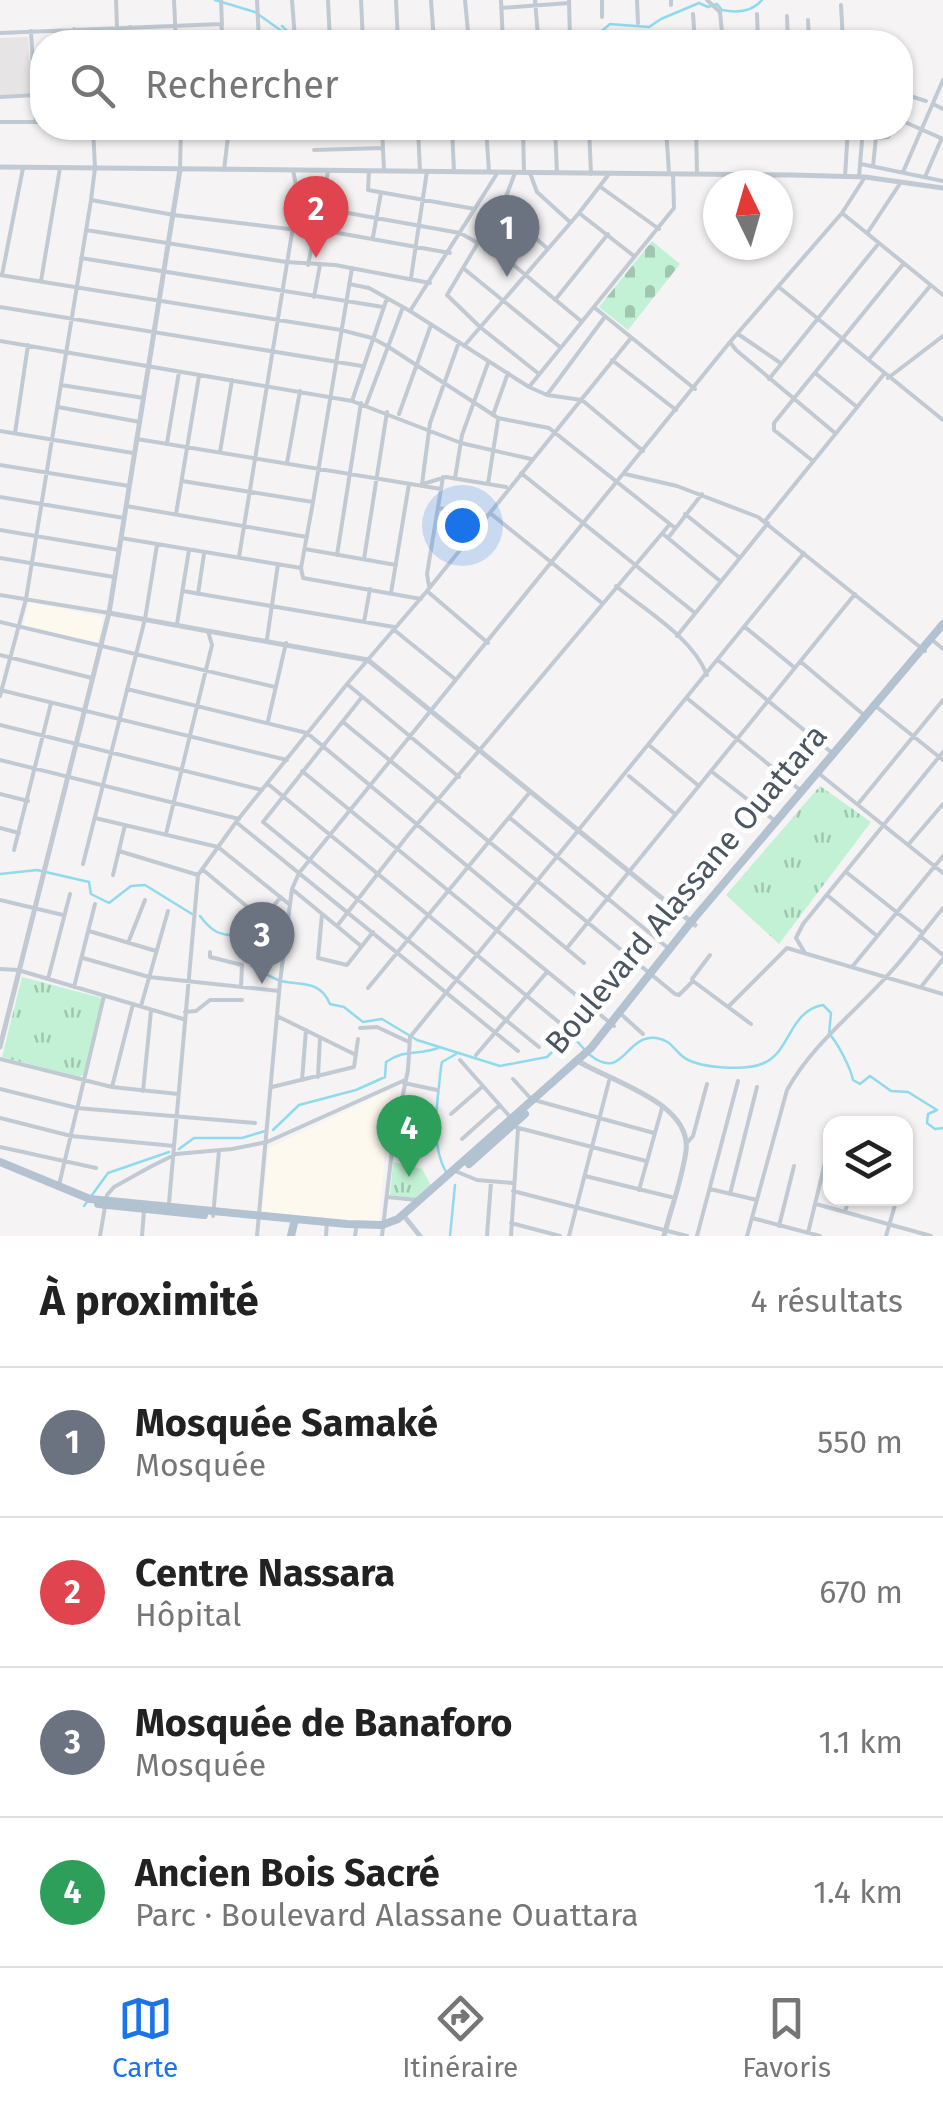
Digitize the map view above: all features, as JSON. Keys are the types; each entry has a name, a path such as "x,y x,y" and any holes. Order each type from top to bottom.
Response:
{"main road":[{"name":"Boulevard Alassane Ouattara","path":"777,822 943,627"},
{"name":"Boulevard Alassane Ouattara","path":"0,1163 89,1200 106,1203 294,1221 327,1228 382,1230 405,1218 592,1050 875,706"},
{"name":"Boulevard Alassane Ouattara","path":"612,1025 651,975"},
{"path":"291,1236 294,1221"}],"street":[{"path":"116,0 118,28"},
{"path":"174,0 175,30"},
{"path":"257,0 258,30"},
{"path":"292,0 294,30"},
{"path":"328,0 329,30"},
{"path":"362,0 363,30"},
{"path":"396,0 397,30"},
{"path":"430,0 433,30"},
{"path":"465,0 467,30"},
{"path":"501,0 503,30"},
{"path":"602,0 602,18"},
{"path":"637,0 638,22"},
{"path":"708,0 720,12 722,30"},
{"path":"502,8 569,2 570,30"},
{"path":"221,3 223,30"},
{"path":"536,3 538,30"},
{"path":"842,5 842,30"},
{"path":"693,14 694,30"},
{"path":"757,14 758,30"},
{"path":"786,16 787,30"},
{"path":"808,20 808,30"},
{"path":"52,30 222,25"},
{"path":"0,33 30,31"},
{"path":"903,172 943,80"},
{"path":"0,97 30,96"},
{"path":"913,97 926,101"},
{"path":"932,104 943,109"},
{"path":"0,122 30,122"},
{"path":"913,125 942,138 925,177"},
{"path":"94,140 91,200 26,599 0,692 287,760"},
{"path":"0,1047 109,613 174,215 181,140"},
{"path":"224,170 228,140"},
{"path":"383,140 384,171"},
{"path":"411,278 423,201 420,140"},
{"path":"453,140 454,172"},
{"path":"487,140 489,172"},
{"path":"523,140 527,173 537,192 571,223"},
{"path":"556,140 557,173"},
{"path":"590,140 591,174"},
{"path":"529,387 674,208 667,140"},
{"path":"696,140 698,175"},
{"path":"845,177 848,140"},
{"path":"257,1236 280,980 292,889 300,873 730,342 842,213 862,177 862,140"},
{"path":"873,166 876,140"},
{"path":"314,150 383,148"},
{"path":"861,164 942,183"},
{"path":"0,167 862,177 942,183"},
{"path":"23,168 1,275 372,338 495,417 555,432 672,526"},
{"path":"40,282 60,168"},
{"path":"239,558 298,192 293,170"},
{"path":"308,265 328,171"},
{"path":"369,171 368,190 475,209"},
{"path":"410,311 498,172"},
{"path":"514,172 500,206 447,295 539,374"},
{"path":"420,484 429,430 462,344 580,214 609,174"},
{"path":"942,183 943,174"},
{"path":"868,232 902,181"},
{"path":"600,186 659,229"},
{"path":"373,239 381,192"},
{"path":"91,200 292,229"},
{"path":"500,206 548,250"},
{"path":"320,208 480,241 581,321"},
{"path":"842,213 943,295"},
{"path":"580,214 634,256"},
{"path":"86,230 430,282"},
{"path":"316,230 450,253"},
{"path":"555,300 608,234"},
{"path":"769,379 879,243"},
{"path":"81,258 383,307"},
{"path":"813,461 773,426 904,263"},
{"path":"314,297 320,264"},
{"path":"352,268 304,549 303,578 420,599"},
{"path":"462,268 560,347"},
{"path":"349,284 369,288 410,311 529,387 548,395 582,400 643,451"},
{"path":"868,360 931,285"},
{"path":"780,288 943,420"},
{"path":"352,401 387,298"},
{"path":"0,307 362,366"},
{"path":"338,554 364,404 403,307"},
{"path":"594,308 695,389"},
{"path":"548,395 606,316"},
{"path":"398,416 430,325"},
{"path":"738,334 781,363"},
{"path":"676,636 857,407 886,376 943,336"},
{"path":"169,1209 200,872 307,733 631,338"},
{"path":"0,341 330,396 387,412 460,443 531,459"},
{"path":"730,342 835,434"},
{"path":"15,434 28,346"},
{"path":"612,360 677,411"},
{"path":"455,478 460,443 488,361"},
{"path":"167,444 179,372"},
{"path":"488,484 495,417 508,373"},
{"path":"815,373 857,407"},
{"path":"176,514 200,374"},
{"path":"220,452 232,380"},
{"path":"61,385 144,398"},
{"path":"287,463 300,390"},
{"path":"58,408 140,422"},
{"path":"364,559 387,412"},
{"path":"0,431 135,453"},
{"path":"137,438 441,488"},
{"path":"0,465 130,486"},
{"path":"521,473 694,614"},
{"path":"625,474 702,494 767,522 924,650"},
{"path":"443,478 427,574 428,590 488,643"},
{"path":"420,484 455,478 508,488"},
{"path":"182,481 313,502"},
{"path":"391,593 410,484"},
{"path":"337,926 397,848 616,586 702,494"},
{"path":"0,497 124,518"},
{"path":"126,506 307,536"},
{"path":"438,508 488,515 602,604"},
{"path":"686,514 740,558"},
{"path":"0,530 120,550"},
{"path":"666,536 720,581"},
{"path":"121,538 301,568"},
{"path":"82,864 144,619 157,545"},
{"path":"304,549 396,565"},
{"path":"178,624 190,550"},
{"path":"198,594 204,552"},
{"path":"382,1230 410,1043 804,553"},
{"path":"0,558 116,577"},
{"path":"267,639 278,564"},
{"path":"616,586 676,636 698,658 706,675"},
{"path":"364,622 370,589"},
{"path":"183,591 394,628 457,681"},
{"path":"567,948 856,594"},
{"path":"0,596 267,639 368,660 693,923"},
{"path":"0,622 275,688"},
{"path":"745,627 795,668"},
{"path":"166,834 212,645 206,629"},
{"path":"932,640 943,648"},
{"path":"268,722 286,643"},
{"path":"0,656 93,678"},
{"path":"718,660 833,754"},
{"path":"800,662 864,715"},
{"path":"347,684 459,777"},
{"path":"127,688 307,733 584,963"},
{"path":"362,698 263,822 539,1047"},
{"path":"688,699 800,791"},
{"path":"858,804 943,700"},
{"path":"14,850 51,702"},
{"path":"805,953 798,944 798,934 942,756 875,706"},
{"path":"344,722 677,995 710,955"},
{"path":"0,725 262,790"},
{"path":"650,746 699,786"},
{"path":"0,760 237,820 518,1051"},
{"path":"711,770 777,822"},
{"path":"302,772 612,1025"},
{"path":"818,772 943,873"},
{"path":"627,774 676,814"},
{"path":"268,784 566,1028"},
{"path":"368,988 530,792"},
{"path":"0,794 28,801"},
{"path":"908,845 943,804"},
{"path":"508,817 671,950"},
{"path":"95,818 218,847 290,904"},
{"path":"113,875 125,825"},
{"path":"0,828 19,833"},
{"path":"119,851 200,872 262,919 281,897"},
{"path":"852,967 943,856"},
{"path":"846,872 943,957 920,987"},
{"path":"292,889 361,946"},
{"path":"48,979 70,894"},
{"path":"827,895 877,936"},
{"path":"0,900 64,916"},
{"path":"128,943 144,900"},
{"path":"74,987 95,904"},
{"path":"141,1006 168,911"},
{"path":"747,1236 786,1090 829,1033 886,977 942,912"},
{"path":"322,914 318,958 347,965 373,932"},
{"path":"89,931 156,951"},
{"path":"729,1006 787,948 943,994"},
{"path":"210,952 214,959 242,964 241,988"},
{"path":"83,958 149,977 280,991"},
{"path":"0,969 18,970 184,1020"},
{"path":"476,1054 547,972"},
{"path":"691,981 751,1024"},
{"path":"60,1188 104,996"},
{"path":"185,1012 196,1011 210,1000 242,1000"},
{"path":"112,1087 133,1004"},
{"path":"143,1091 151,1009"},
{"path":"277,1016 356,1055"},
{"path":"622,1016 642,1034"},
{"path":"360,1028 377,1028 410,1043"},
{"path":"302,1082 306,1030"},
{"path":"318,1077 320,1037"},
{"path":"272,1087 354,1068 358,1039"},
{"path":"0,1059 112,1087 178,1094"},
{"path":"460,1060 525,1130 646,1161"},
{"path":"580,1062 662,1108 676,1122 683,1144 663,1233"},
{"path":"580,1062 668,1109 681,1125 686,1144"},
{"path":"513,1079 535,1101 654,1134"},
{"path":"569,1236 609,1081"},
{"path":"697,1236 738,1081"},
{"path":"100,1236 106,1203 114,1187 172,1156 267,1142 404,1082 437,1090"},
{"path":"663,1233 706,1084"},
{"path":"451,1114 483,1086"},
{"path":"730,1194 756,1087"},
{"path":"0,1089 78,1108 254,1123"},
{"path":"462,1139 500,1105"},
{"path":"639,1190 662,1108"},
{"path":"0,1118 71,1136 174,1146"},
{"path":"397,1120 434,1126"},
{"path":"511,1236 515,1122"},
{"path":"0,1147 96,1168"},
{"path":"214,1214 219,1151"},
{"path":"779,1226 794,1166"},
{"path":"456,1172 492,1182 513,1182"},
{"path":"808,1233 823,1173"},
{"path":"585,1176 671,1197"},
{"path":"487,1236 492,1182"},
{"path":"710,1189 756,1200"},
{"path":"512,1191 663,1233 688,1236"},
{"path":"386,1197 420,1204"},
{"path":"816,1204 931,1236"},
{"path":"845,1212 847,1206"},
{"path":"886,1236 895,1206"},
{"path":"142,1236 144,1207"},
{"path":"405,1218 420,1236"},
{"path":"752,1218 820,1236"},
{"path":"511,1223 560,1236"}],"shaded area":[{"path":"28,37 30,93 0,95 0,38"},
{"path":"29,602 103,617 98,642 23,627"},
{"path":"390,1090 379,1224 262,1212 269,1148"}],"green space":[{"path":"652,241 680,264 628,330 599,307"},
{"path":"820,786 871,822 779,944 726,895"},
{"path":"22,977 102,998 84,1074 79,1077 2,1057"},
{"path":"393,1162 422,1169 432,1187 419,1199 390,1195"}],"waterway":[{"path":"215,0 255,12 280,30"},
{"path":"603,30 610,24 649,27 699,3 739,11 762,0"},
{"path":"282,26 286,30"},
{"path":"0,874 37,870 89,882 91,894 109,903 131,886 145,885 192,914"},
{"path":"200,916 219,933 250,943 251,966 281,981 316,987 330,1004 344,1007 363,1022 382,1019 417,1040 500,1066 547,1057 566,1038 574,1038 584,1049"},
{"path":"590,1055 610,1063 637,1043 656,1038 697,1063 756,1066 780,1050 803,1015 823,1005 831,1013 829,1034 853,1080 860,1084 870,1076 891,1091 908,1092 937,1110 928,1114 927,1123 935,1129 943,1128"},
{"path":"273,1130 299,1105 356,1090 385,1077 386,1062 393,1058 438,1048"},
{"path":"446,1172 436,1134 437,1107 442,1062 456,1054"},
{"path":"179,1149 194,1138 242,1138 265,1131"},
{"path":"84,1206 108,1173 169,1152"},
{"path":"450,1236 455,1185"}],"place":[{"name":"Centre Nassara","path":"316,258"},
{"name":"Mosquée Samaké","path":"507,277"},
{"name":"Mosquée de Banaforo","path":"262,984"},
{"name":"Ancien Bois Sacré","path":"409,1177"}]}
